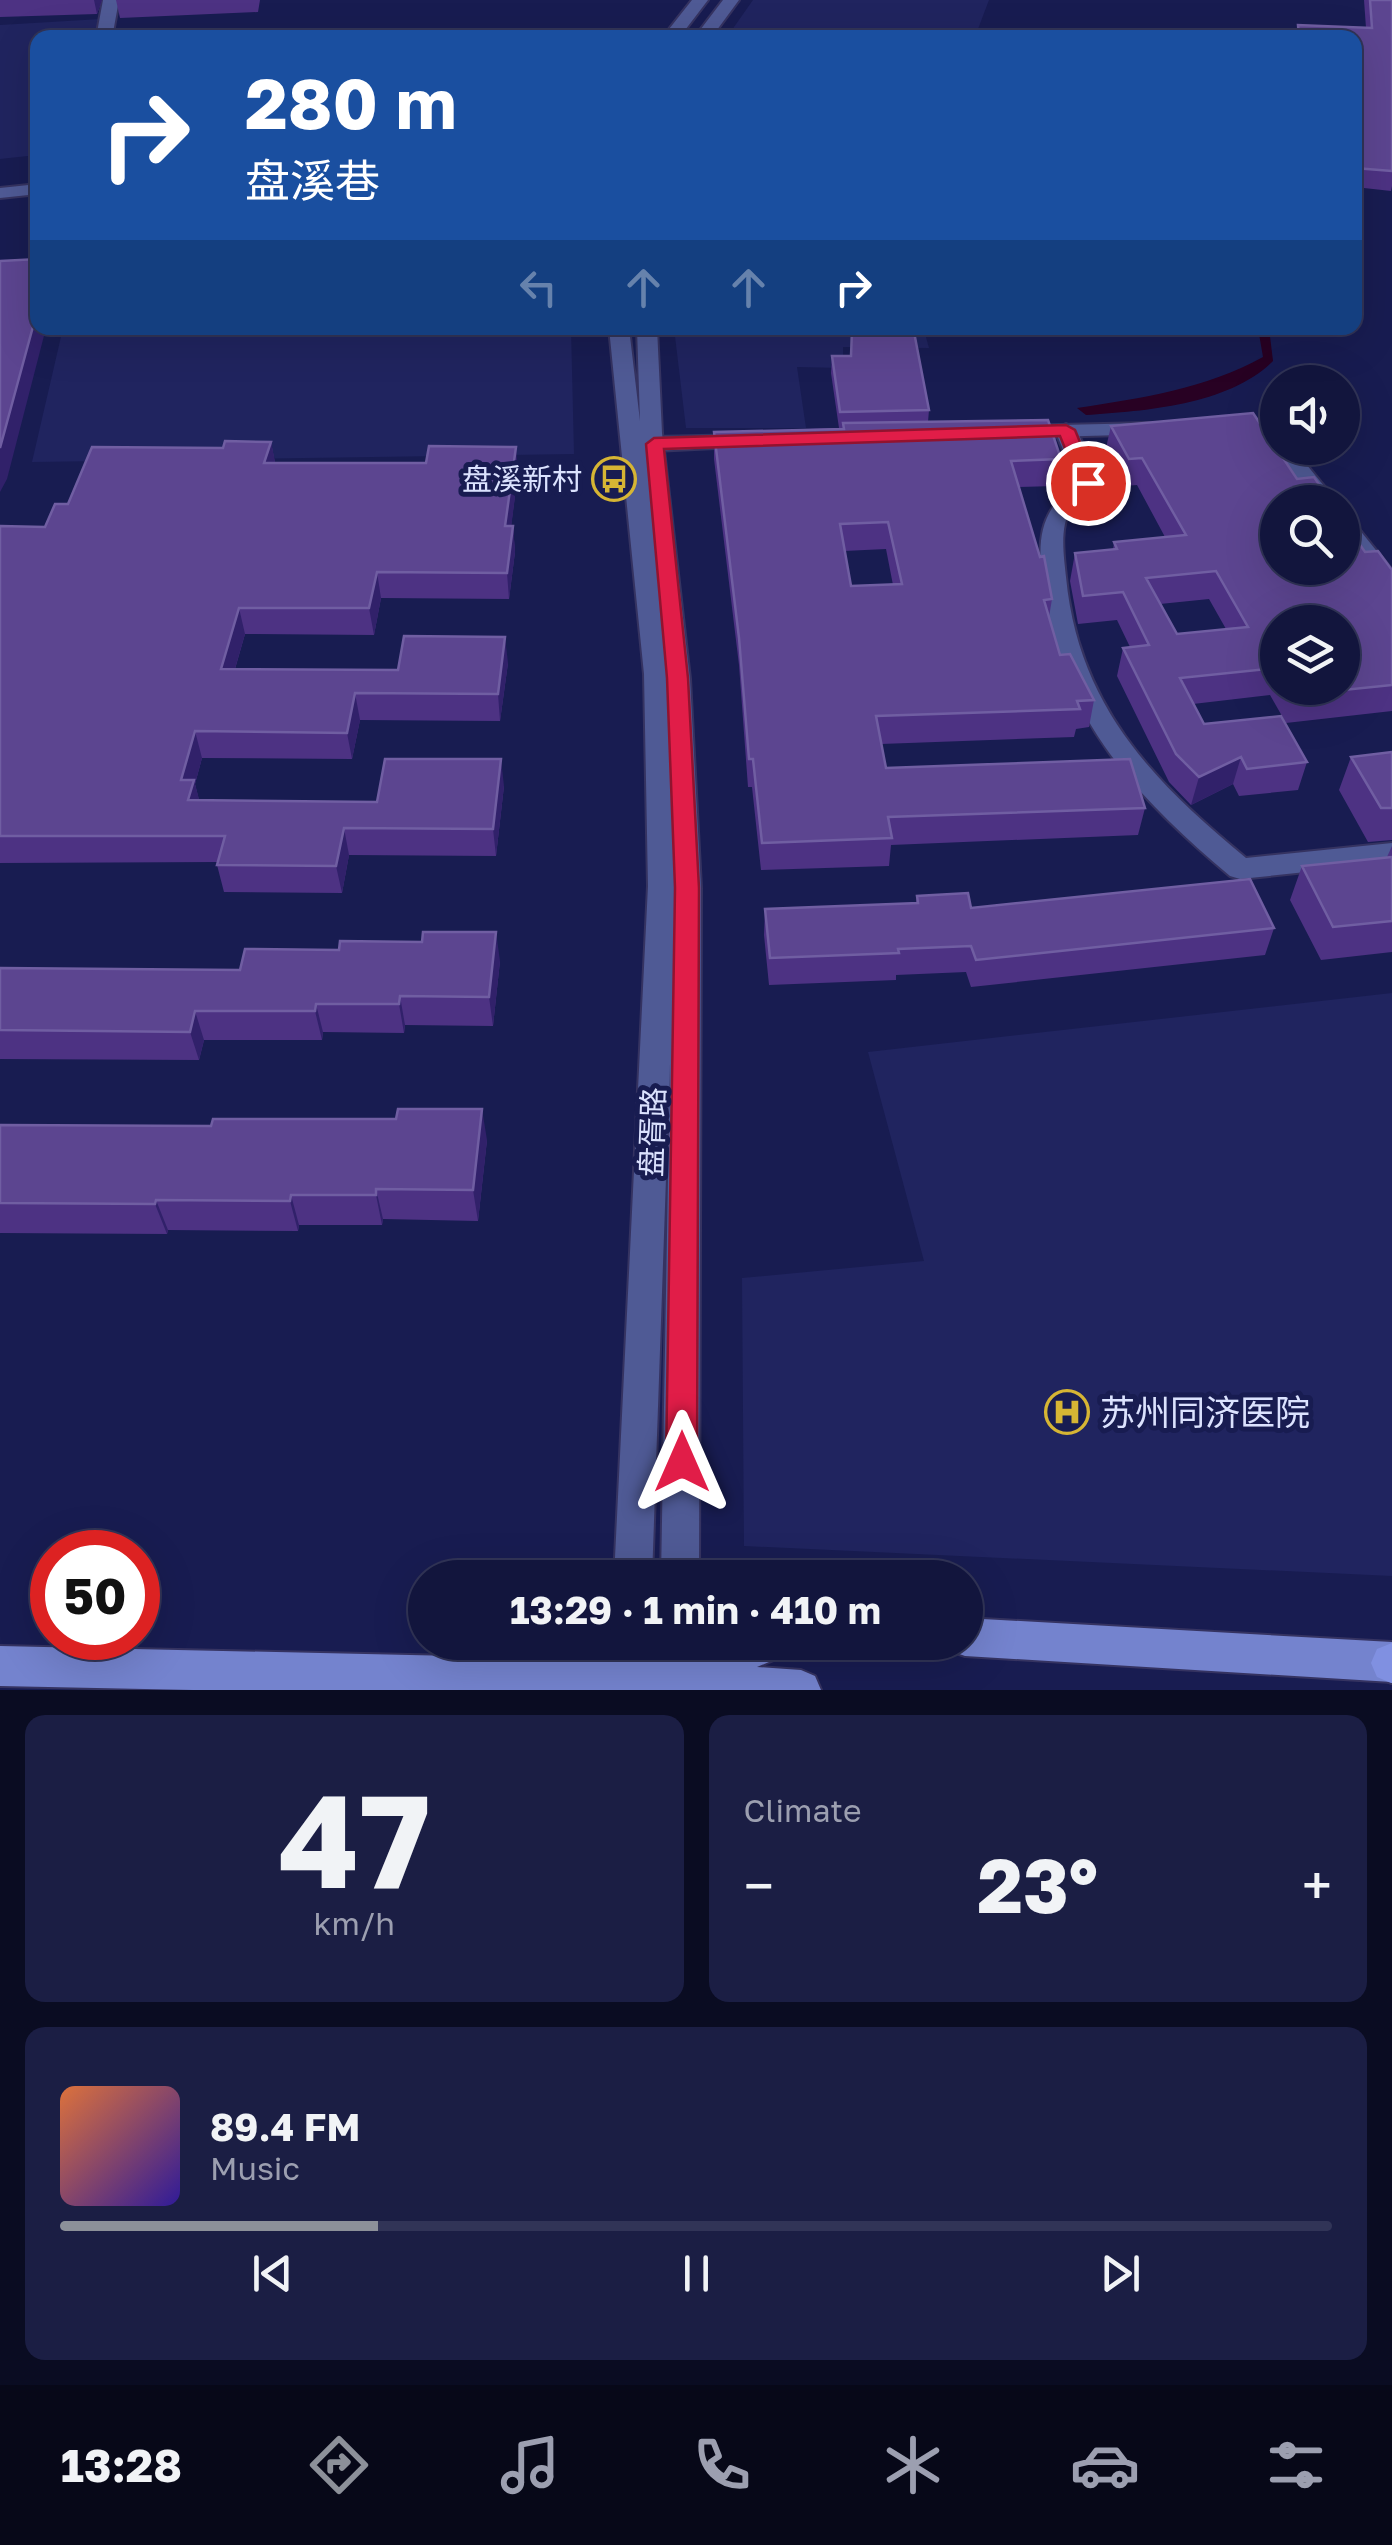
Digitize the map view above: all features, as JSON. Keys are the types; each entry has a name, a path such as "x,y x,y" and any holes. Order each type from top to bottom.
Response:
{"main road":[{"path":"105,30 111,0"},
{"path":"676,30 700,0"},
{"path":"708,30 730,0"},
{"path":"0,181 30,178"},
{"path":"0,193 30,190"},
{"name":"盘胥路","path":"620,335 656,674 662,886 635,1560"},
{"name":"盘胥路","path":"648,335 654,444 677,678 687,888 680,1560"},
{"path":"988,433 1166,428"},
{"path":"1206,428 1260,433"},
{"path":"1066,430 1088,483 1060,508 1052,552 1058,620 1080,689 1125,758 1176,817 1240,868 1392,853"},
{"path":"654,444 772,440"},
{"path":"1296,465 1312,485"},
{"path":"1360,545 1392,585"},
{"path":"983,1639 1392,1662"},
{"path":"680,1671 714,1660"},
{"path":"0,1666 680,1671 801,1690"}],"shaded area":[{"path":"753,0 989,0 978,30 732,30"},
{"path":"101,19 99,30 30,30 30,156 0,159 0,25"},
{"path":"61,335 571,335 574,454 32,462"},
{"path":"675,335 1023,335 926,337 929,348 843,347 843,368 797,367 806,428 686,428"},
{"path":"1259,335 1270,335 1273,361 1260,365 1260,372 1234,387 1159,408 1086,415 1077,408 1173,391 1263,357"},
{"name":"苏州同济医院","path":"1392,993 1392,1576 744,1546 742,1278 924,1261 868,1052"}],"building":[{"path":"1370,0 1392,0 1392,171 1362,169 1362,30 1298,30 1298,25 1372,28"},
{"path":"30,259 31,335 0,448 0,261"},
{"path":"852,335 915,335 929,410 840,412 832,356 851,356"},
{"path":"1253,413 1260,424 1260,465 1288,465 1297,479 1314,477 1319,485 1260,485 1260,585 1360,585 1360,545 1365,552 1378,551 1392,570 1392,685 1360,688 1360,605 1260,605 1260,670 1180,678 1204,724 1281,716 1307,762 1247,769 1241,757 1199,777 1176,754 1123,648 1149,645 1123,592 1083,596 1075,553 1117,549 1114,542 1186,535 1142,458 1129,459 1111,426","holes":["1216,571 1248,627 1177,634 1146,578"]},
{"path":"1048,420 1061,459 1011,461 1040,557 1044,556 1052,599 1044,600 1060,655 1070,654 1094,700 1077,701 1080,709 876,716 886,768 1130,759 1145,808 888,817 892,838 762,843 753,759 749,759 714,432 844,429 843,423","holes":["888,522 902,584 851,586 840,524"]},
{"path":"225,441 271,442 264,463 426,463 429,446 516,447 505,526 513,526 507,573 377,572 369,608 239,608 221,669 398,670 404,636 505,637 498,694 355,693 347,733 195,731 181,780 194,780 188,800 377,802 385,759 501,759 493,829 344,828 336,866 217,865 225,836 0,836 0,526 45,527 55,504 68,504 92,447 223,448"},
{"path":"1392,752 1392,808 1381,808 1351,757"},
{"path":"1392,857 1392,921 1333,927 1302,866"},
{"path":"1250,879 1274,928 976,960 971,946 770,958 765,909 918,903 917,896 968,893 971,908"},
{"path":"423,932 496,932 489,997 400,996 399,1004 316,1004 315,1011 195,1011 190,1032 0,1030 0,968 240,970 245,949 339,950 340,941 422,942"},
{"path":"398,1109 482,1109 473,1190 376,1189 376,1195 291,1195 290,1201 0,1203 0,1125 211,1126 213,1119 396,1119"}],"place":[{"name":"盘溪新村","path":"614,479"},
{"name":"苏州同济医院","path":"1067,1412"}],"route":[{"path":"682,1462 687,888 677,678 654,444 1066,430 1088,483"}]}
